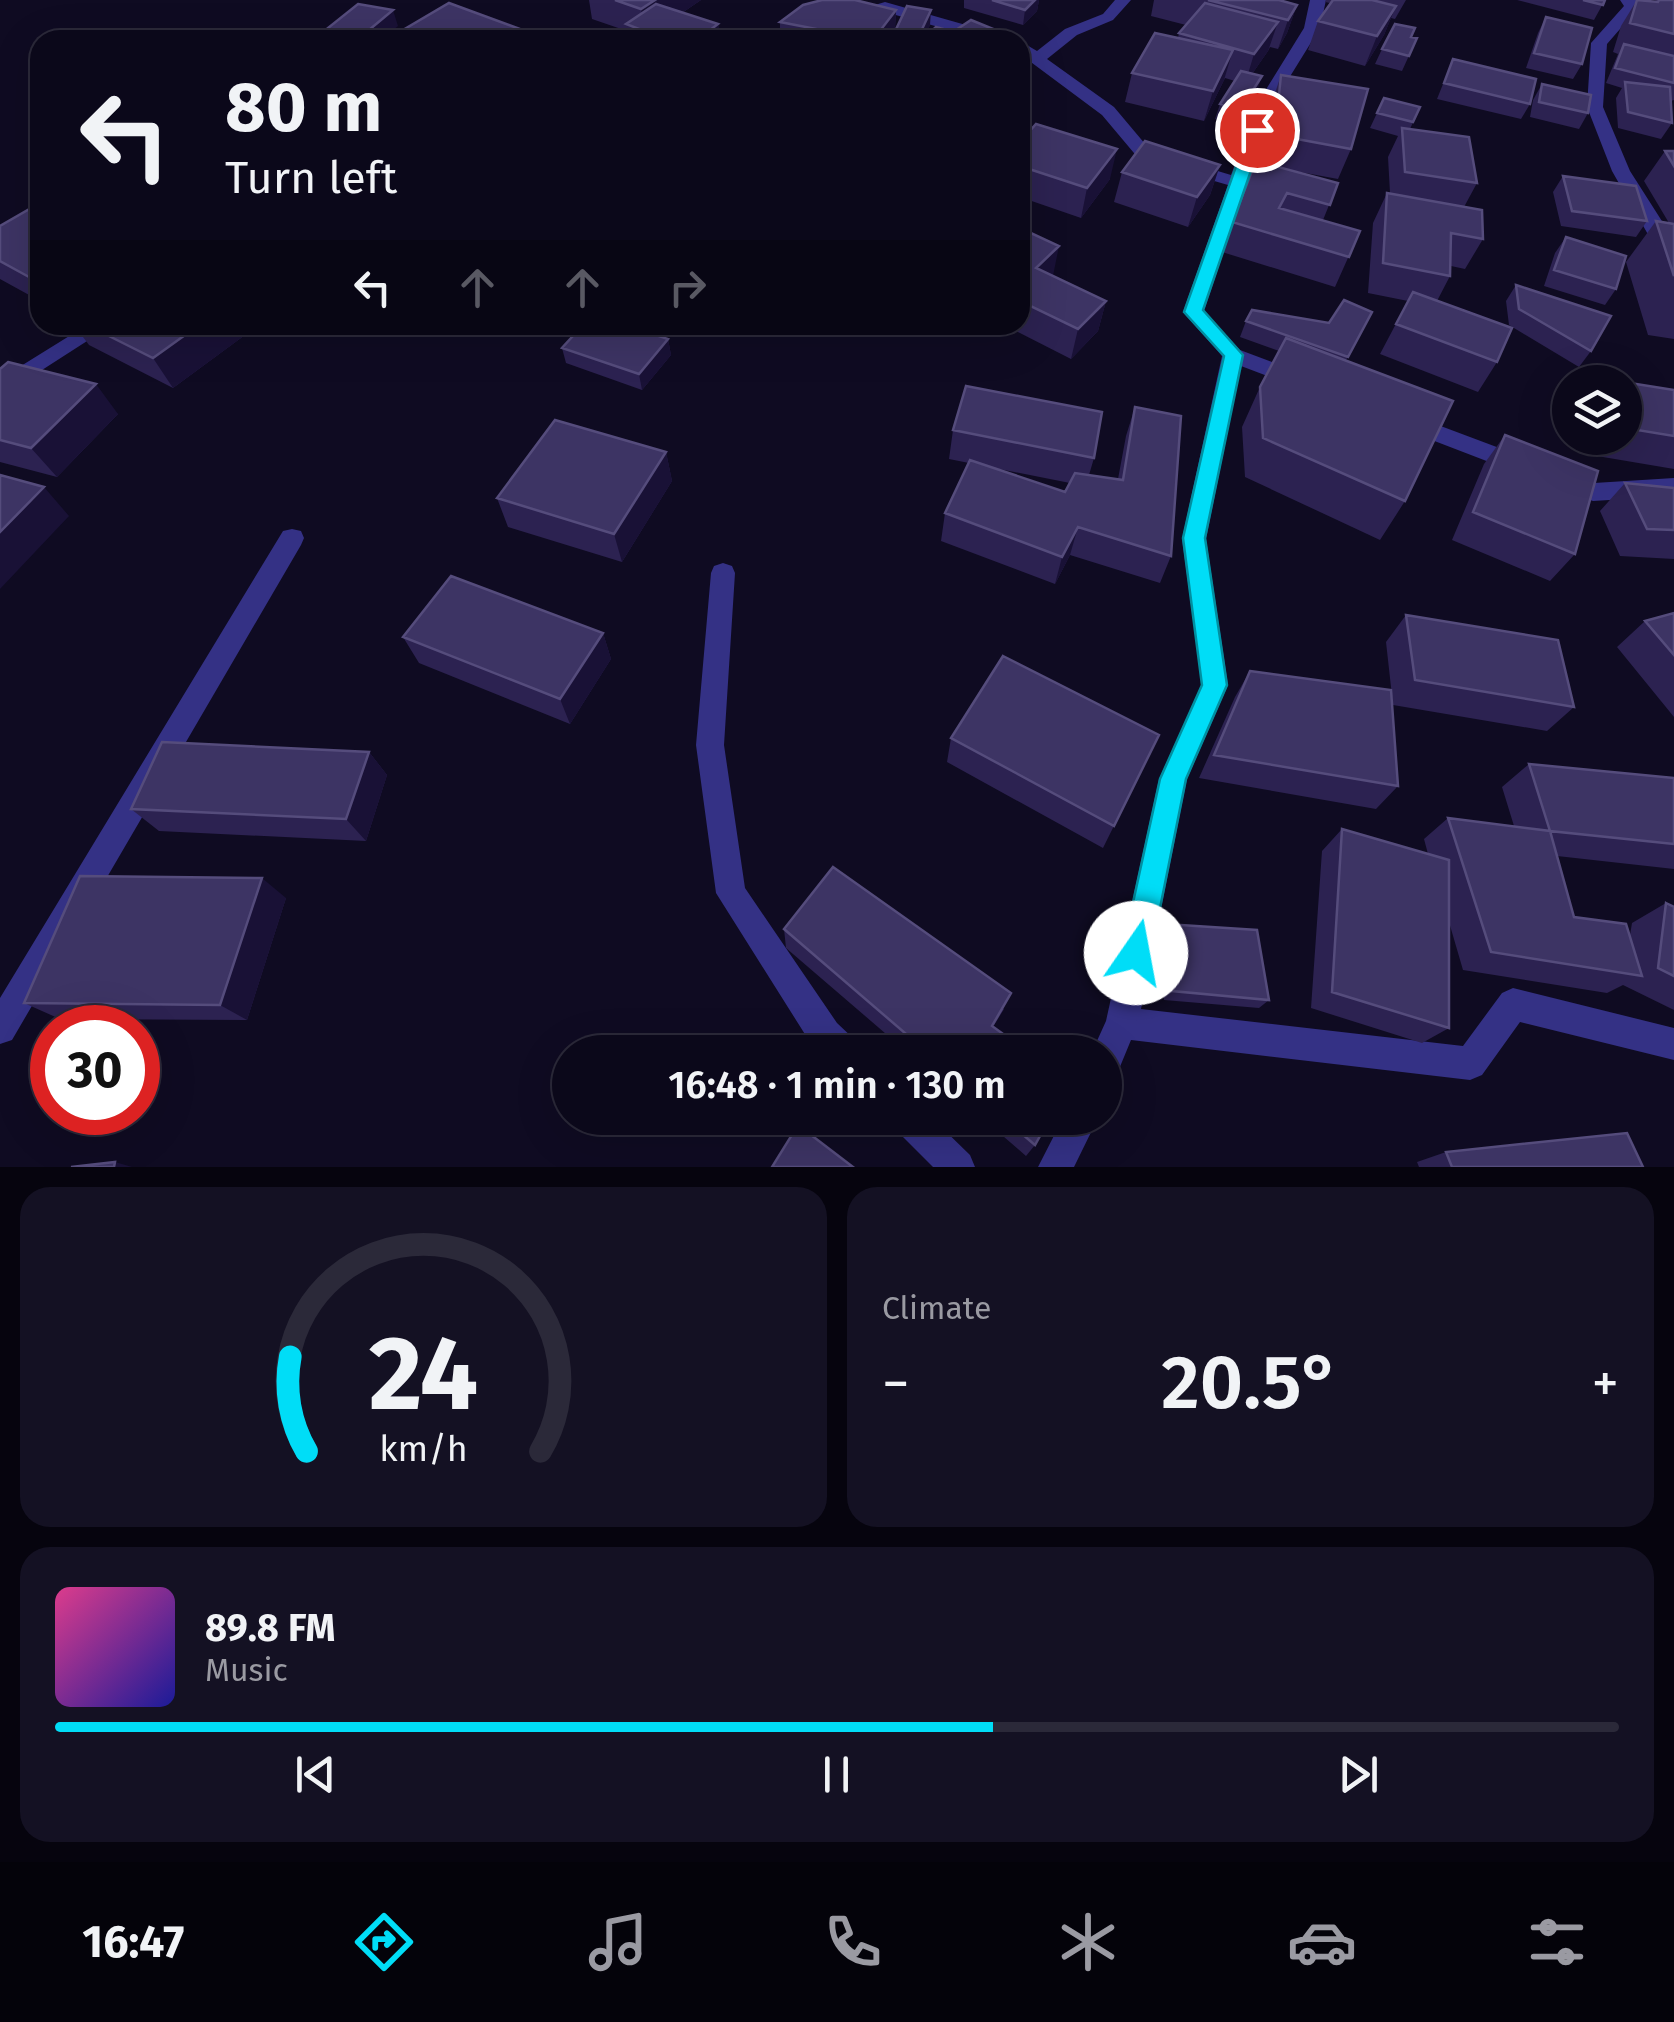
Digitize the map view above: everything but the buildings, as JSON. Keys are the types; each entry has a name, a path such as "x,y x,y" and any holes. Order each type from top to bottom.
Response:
{"street":[{"path":"1037,59 1071,32 1108,17 1123,0"},
{"path":"1318,0 1312,28 1265,104 1194,312 1234,355 1323,390"},
{"path":"1628,0 1632,6 1599,43 1595,107 1621,171 1664,245 1674,246"},
{"path":"843,17 884,4 969,30"},
{"path":"1030,54 1108,110 1145,155 1240,183"},
{"path":"0,389 87,335"},
{"path":"1117,1035 1173,779 1214,685 1194,538 1234,355"},
{"path":"0,409 55,357"},
{"path":"1377,410 1593,492 1674,487"},
{"path":"0,1028 292,538"},
{"path":"723,572 710,745 731,892 825,1035"},
{"path":"1122,1023 1470,1063 1513,1004 1674,1044"},
{"path":"925,1135 958,1167"},
{"path":"1055,1167 1073,1135"}],"route":[{"path":"1136,953 1173,779 1214,685 1194,538 1234,355 1194,312 1257,130"}]}
